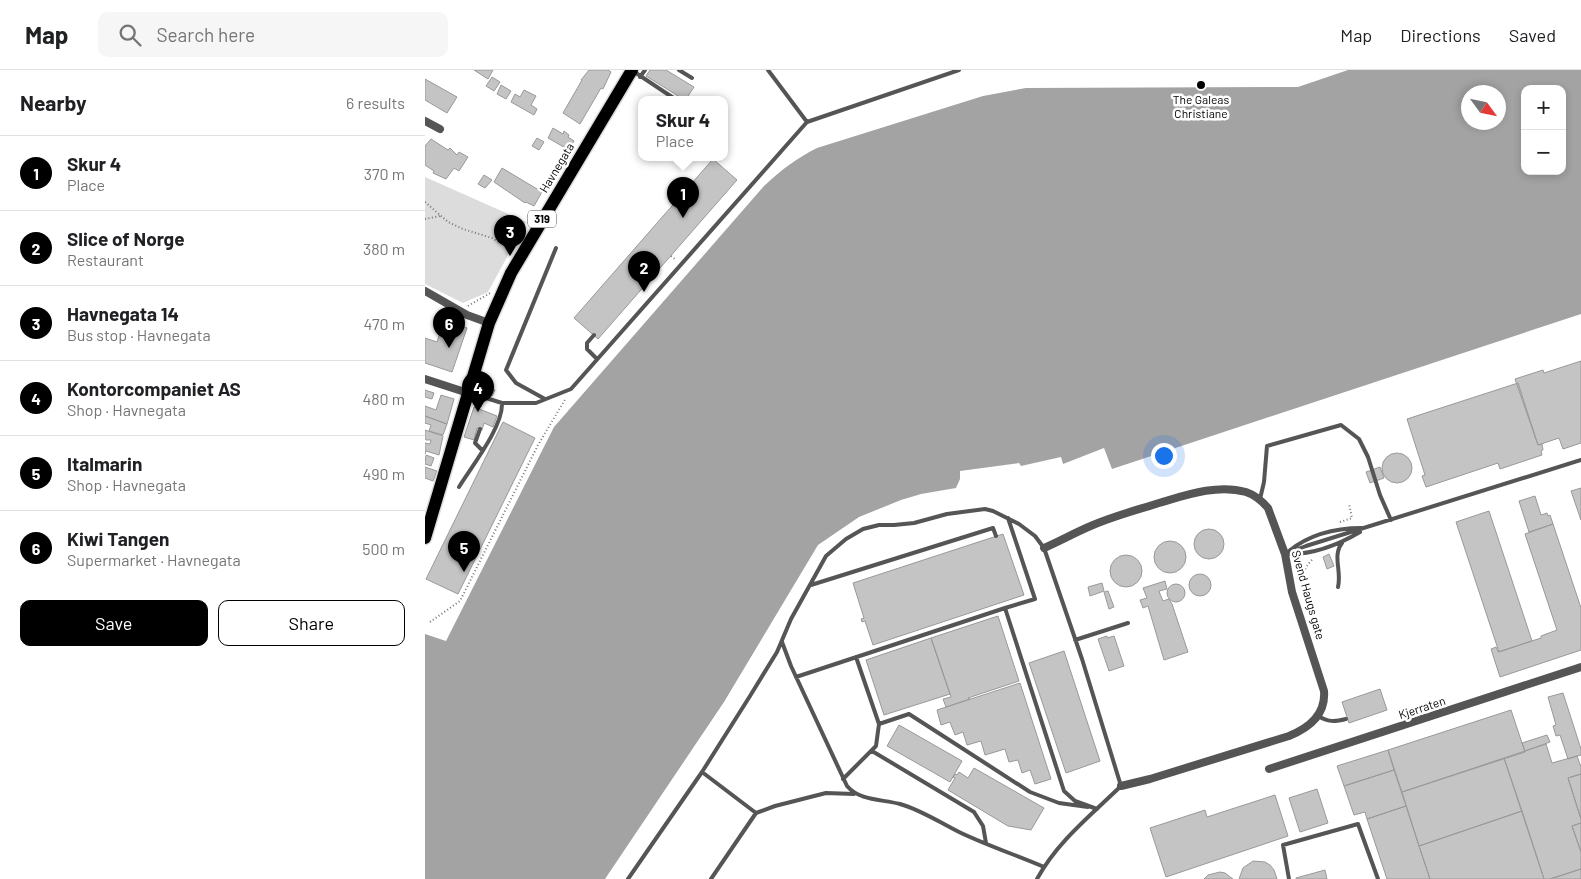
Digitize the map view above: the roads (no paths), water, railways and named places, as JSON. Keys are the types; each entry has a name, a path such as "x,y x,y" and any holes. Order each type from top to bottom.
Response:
{"main road":[{"name":"Havnegata","path":"425,538 489,323 511,273 635,72"}],"street":[{"path":"425,122 440,129"},
{"path":"425,291 459,311 489,323"},
{"path":"425,379 468,392"},
{"path":"1044,548 1093,525 1202,491 1234,490 1245,492 1259,499"},
{"name":"Svend Haugs gate","path":"1259,499 1267,508 1285,554 1293,592 1324,691 1323,705 1318,716"},
{"name":"Kjerraten","path":"1269,769 1581,667"},
{"path":"1121,786 1150,779 1289,736 1300,732 1318,716"}],"lane":[{"path":"635,72 645,70"},
{"path":"679,70 692,78"},
{"path":"768,70 807,122"},
{"path":"468,392 502,403 536,403 571,389 807,122 959,70"},
{"path":"635,72 671,96"},
{"path":"545,399 516,383 506,370 556,248"},
{"path":"594,335 587,343 587,349 597,359"},
{"path":"459,487 493,434 502,412 502,403"},
{"path":"1259,499 1267,446 1341,425 1359,439 1368,457 1380,496 1391,520"},
{"path":"480,429 475,443 483,450"},
{"path":"1285,554 1581,460"},
{"path":"628,879 702,772 750,696 782,642 791,619 826,556 845,539 863,529 879,525 914,523 947,514 985,509 1019,524 1035,536 1044,548 1121,786 1065,839 1037,879"},
{"path":"796,677 1005,608 1035,600 1008,518"},
{"path":"811,585 993,528 995,536"},
{"path":"1285,554 1304,540 1343,528 1367,528"},
{"path":"1285,554 1309,554 1343,543 1367,528"},
{"path":"1338,586 1340,574 1336,557 1339,547 1347,534"},
{"path":"1005,608 1064,791 1075,801 1097,809"},
{"path":"1075,640 1128,623"},
{"path":"782,642 843,779 854,794"},
{"path":"843,779 876,746 879,724 856,657"},
{"path":"879,724 909,714 1030,792 1059,803 1097,809"},
{"path":"1318,716 1326,721 1345,719"},
{"path":"872,751 974,812 983,826 985,843"},
{"path":"702,772 756,813"},
{"path":"711,879 756,813 775,806 826,793 854,794 913,808 959,832 1044,867"},
{"path":"1289,879 1283,845 1358,824 1378,879"}],"place":[{"name":"The Galeas Christiane","path":"1201,85"},
{"name":"Skur 4","path":"683,218"},
{"name":"Havnegata 14","path":"510,256"},
{"name":"Slice of Norge","path":"644,292"},
{"name":"Kiwi Tangen","path":"449,348"},
{"name":"Kontorcompaniet AS","path":"478,412"},
{"name":"Italmarin","path":"464,572"}]}
